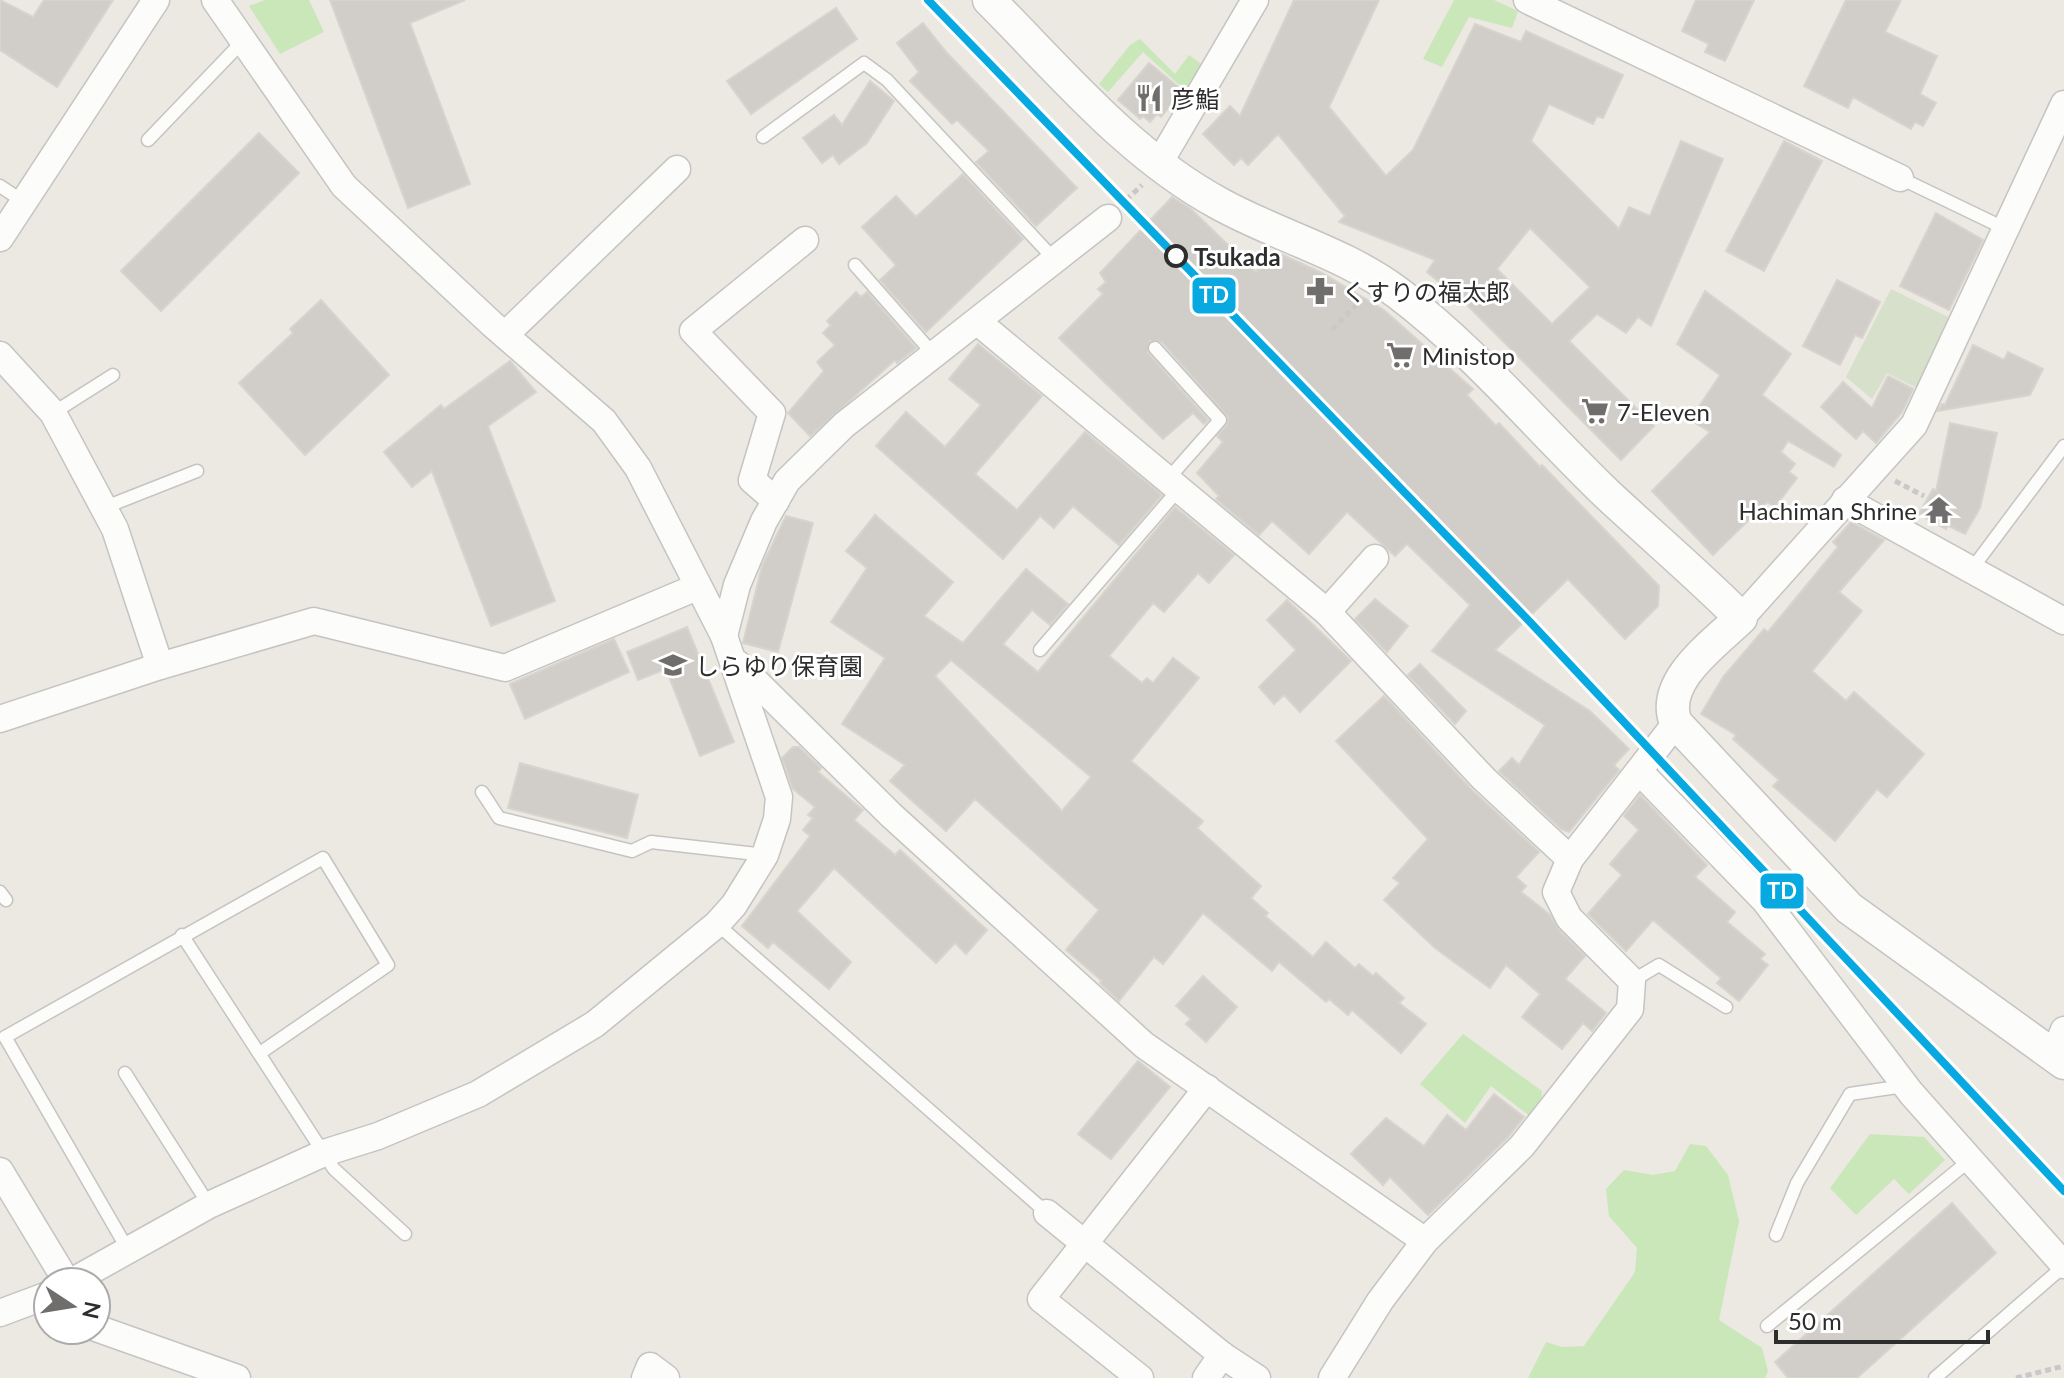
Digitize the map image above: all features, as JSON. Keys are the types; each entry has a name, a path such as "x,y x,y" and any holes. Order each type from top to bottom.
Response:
{"street":[{"path":"0,238 156,0"},
{"path":"98,1266 209,1205 324,1153 378,1136 478,1094 595,1024 717,924 765,855 777,819 779,797 729,647 656,498 604,421 505,335 344,186 215,0"},
{"path":"989,0 1158,165 1221,205 1330,254 1396,291 1447,332 1607,494 1741,618"},
{"path":"1158,165 1255,0"},
{"path":"1527,0 1900,178"},
{"path":"2060,1050 1849,908 1676,723 1670,709 1677,686 1914,425 2064,104"},
{"path":"505,335 677,169"},
{"path":"729,647 737,585 787,481 844,425 979,323 1108,218"},
{"path":"776,501 752,480 772,413 693,331 805,240"},
{"path":"979,323 1327,612 1484,779 1570,859"},
{"path":"0,355 53,413 115,529 160,666"},
{"path":"1845,500 2064,621"},
{"path":"1327,612 1375,558"},
{"path":"0,719 160,666 314,621 505,668 697,587"},
{"path":"729,647 902,826 1144,1045 1425,1241"},
{"path":"1332,1378 1380,1301 1425,1241 1522,1146 1630,1009 1632,981 1569,918 1559,902 1558,882 1570,859 1676,723"},
{"path":"1639,771 1765,901 1907,1085 2064,1266"},
{"path":"1140,1378 1041,1299 1207,1088"},
{"path":"0,1171 59,1266"},
{"path":"1047,1213 1222,1355 1257,1378"},
{"path":"0,1313 32,1304"},
{"path":"112,1334 237,1378"},
{"path":"1206,1378 1222,1355"},
{"path":"645,1378 650,1366 666,1378"}],"lane":[{"path":"148,140 243,41"},
{"path":"763,137 864,63 887,80 1055,261"},
{"path":"1900,178 2007,229"},
{"path":"0,186 24,202"},
{"path":"855,265 935,356"},
{"path":"1040,650 1173,484 1220,420 1155,348"},
{"path":"53,413 113,375"},
{"path":"1971,570 2064,446"},
{"path":"103,508 197,471"},
{"path":"482,792 499,818 632,851 651,842 765,855"},
{"path":"128,1250 5,1037 323,858 388,965 260,1053"},
{"path":"717,924 1047,1213"},
{"path":"182,935 334,1169 405,1234"},
{"path":"1632,981 1659,965 1726,1007"},
{"path":"125,1073 209,1205"},
{"path":"1776,1235 1797,1183 1850,1094 1907,1085"},
{"path":"1767,1326 1970,1160"},
{"path":"1935,1378 2064,1266"}],"path":[{"path":"1108,218 1158,165"},
{"path":"1332,330 1369,292"},
{"path":"2016,1378 2064,1366"}],"green space":[{"path":"265,0 309,0 324,32 280,54 249,6"},
{"path":"1454,0 1494,0 1518,11 1512,28 1469,17 1442,67 1423,59"},
{"path":"1140,39 1175,74 1189,55 1204,66 1188,93 1143,52 1108,92 1099,84 1130,45"},
{"path":"1891,289 1956,321 1921,390 1887,373 1872,399 1846,377"},
{"path":"1463,1034 1542,1091 1541,1103 1531,1117 1491,1086 1465,1123 1420,1084"},
{"path":"1870,1134 1924,1137 1945,1160 1909,1194 1894,1179 1856,1215 1830,1188"},
{"path":"1690,1144 1706,1146 1728,1175 1739,1221 1719,1320 1762,1348 1768,1371 1765,1378 1528,1378 1546,1342 1562,1347 1584,1346 1635,1272 1637,1248 1609,1216 1606,1189 1624,1170 1653,1175 1675,1171"}],"building":[{"path":"0,0 33,17 44,0 113,0 57,87 0,50"},
{"path":"330,0 465,0 410,23 470,184 408,208"},
{"path":"1294,0 1379,0 1329,107 1386,176 1413,150 1475,24 1521,42 1526,31 1623,75 1603,118 1597,116 1593,124 1549,104 1531,141 1619,229 1629,207 1650,216 1681,141 1723,159 1651,326 1638,317 1626,333 1597,314 1569,341 1654,426 1621,460 1467,305 1427,272 1435,260 1339,222 1345,216 1278,134 1248,165 1241,158 1234,165 1203,134 1230,106 1240,116","holes":["1530,228 1590,287 1552,324 1497,269"]},
{"path":"1696,0 1754,0 1725,61 1705,52 1709,44 1682,31"},
{"path":"1846,0 1901,0 1885,32 1937,56 1920,94 1936,103 1923,126 1915,122 1911,129 1853,97 1848,108 1804,86"},
{"path":"836,8 857,39 751,114 727,81"},
{"path":"923,23 947,53 1077,188 1036,226 976,162 989,151 957,120 952,124 910,81 919,72 897,43"},
{"path":"1149,63 1183,91 1161,117 1157,114 1150,122 1143,116 1140,119 1118,100"},
{"path":"870,81 894,101 867,143 839,164 833,155 822,163 803,138 834,115 842,125"},
{"path":"259,133 299,173 161,311 121,271"},
{"path":"1784,141 1822,161 1764,271 1726,251"},
{"path":"963,174 1023,239 926,332 880,280 896,265 862,227 896,196 916,217"},
{"path":"1172,197 1191,209 1256,272 1274,251 1322,273 1384,310 1473,389 1467,395 1496,426 1499,423 1540,467 1542,465 1659,586 1658,606 1625,639 1568,579 1495,650 1590,711 1629,749 1614,765 1619,770 1569,832 1561,829 1499,771 1512,758 1519,765 1545,725 1432,651 1470,605 1407,544 1395,556 1347,512 1309,554 1272,521 1259,535 1216,499 1219,496 1197,473 1223,442 1217,436 1227,425 1228,417 1162,342 1150,341 1148,353 1208,420 1204,424 1193,413 1163,439 1059,338 1103,294 1098,289 1106,282 1100,273"},
{"path":"1936,213 1983,240 1949,310 1900,286"},
{"path":"1837,280 1880,302 1862,338 1855,335 1840,365 1803,346"},
{"path":"1705,291 1791,354 1762,395 1841,455 1834,467 1788,441 1781,452 1795,464 1789,472 1797,478 1775,507 1767,502 1713,555 1652,491 1710,432 1690,420 1720,375 1677,344"},
{"path":"856,292 861,297 867,292 916,348 897,363 895,360 810,436 788,413 824,371 817,362 835,345 823,333 831,325 827,321"},
{"path":"321,300 389,375 305,455 239,383 293,333 290,329"},
{"path":"978,344 1042,396 975,474 1017,510 1085,432 1162,495 1119,545 1073,506 1054,528 1040,516 1003,559 876,446 906,412 945,447 981,405 949,379"},
{"path":"1973,345 2004,360 2008,352 2043,369 2030,395 1938,411 1942,404 1945,405"},
{"path":"510,361 536,392 488,426 555,601 491,626 432,471 412,487 384,452 441,405 444,409"},
{"path":"1888,376 1913,389 1902,412 1876,443 1863,431 1856,439 1821,407 1843,382 1872,408"},
{"path":"1950,423 1997,433 1980,508 1965,534 1947,525 1946,529 1919,514 1933,489 1936,491"},
{"path":"1175,507 1234,555 1209,583 1198,573 1164,612 1153,603 1109,656 1142,683 1147,678 1153,683 1173,658 1199,678 1131,761 1203,821 1197,828 1261,886 1251,898 1268,913 1265,916 1313,957 1326,942 1355,968 1359,964 1373,976 1376,973 1404,998 1399,1003 1426,1024 1401,1053 1352,1010 1348,1015 1329,999 1326,1002 1279,962 1272,971 1203,913 1163,964 1154,957 1119,1001 1100,983 1102,981 1066,950 1099,910 975,799 946,831 890,781 905,765 842,724 885,658 831,622 867,568 846,551 875,515 953,582 924,616 963,643 1026,569 1068,604 1050,625 1032,610 1003,644 1038,672","holes":["951,660 1091,777 1062,811 935,676"]},
{"path":"786,516 813,523 778,652 743,643 762,566"},
{"path":"1851,522 1884,540 1839,592 1862,611 1812,671 1846,701 1854,692 1924,754 1887,797 1877,789 1835,841 1773,786 1779,780 1733,739 1736,735 1701,714 1723,677 1764,629 1768,632 1838,547 1833,542"},
{"path":"1375,599 1408,626 1387,652 1355,619"},
{"path":"1287,600 1351,661 1300,712 1284,695 1274,704 1259,687 1296,650 1267,620"},
{"path":"687,627 734,742 700,756 666,669 638,680 627,652"},
{"path":"614,639 629,672 525,719 510,684"},
{"path":"1420,664 1466,711 1455,724 1408,675"},
{"path":"1384,696 1472,790 1539,852 1516,877 1526,886 1521,892 1550,915 1558,929 1585,956 1565,979 1606,1013 1592,1031 1583,1023 1562,1049 1522,1017 1540,994 1506,965 1490,988 1435,948 1384,900 1400,883 1393,878 1428,839 1336,741"},
{"path":"793,747 799,747 821,768 818,772 863,810 854,820 895,855 900,850 987,930 966,954 955,943 936,963 834,868 797,911 851,962 829,989 773,942 768,948 742,926 810,836 803,830 813,818 808,815 815,807 793,789 782,758"},
{"path":"520,763 638,795 627,838 508,808"},
{"path":"1640,795 1707,865 1695,877 1735,912 1727,922 1765,954 1760,959 1768,965 1739,1001 1717,983 1721,978 1653,920 1626,951 1588,914 1622,875 1610,864 1639,830 1624,816"},
{"path":"1203,976 1237,1007 1206,1042 1186,1024 1191,1019 1176,1006"},
{"path":"1138,1061 1170,1087 1111,1159 1078,1134"},
{"path":"1494,1094 1524,1117 1508,1137 1428,1215 1390,1177 1383,1185 1351,1154 1386,1118 1424,1146 1447,1115 1466,1130"},
{"path":"1952,1203 1996,1253 1857,1378 1788,1378 1775,1362"}],"transit line":[{"name":"TD","path":"928,0 1530,622 2064,1191"}],"place":[{"name":"彦鮨","path":"1149,98"},
{"name":"Tsukada","path":"1176,256"},
{"name":"くすりの福太郎","path":"1320,291"},
{"name":"Ministop","path":"1400,355"},
{"name":"7-Eleven","path":"1595,411"},
{"name":"Hachiman Shrine","path":"1939,510"},
{"name":"しらゆり保育園","path":"673,665"}]}
